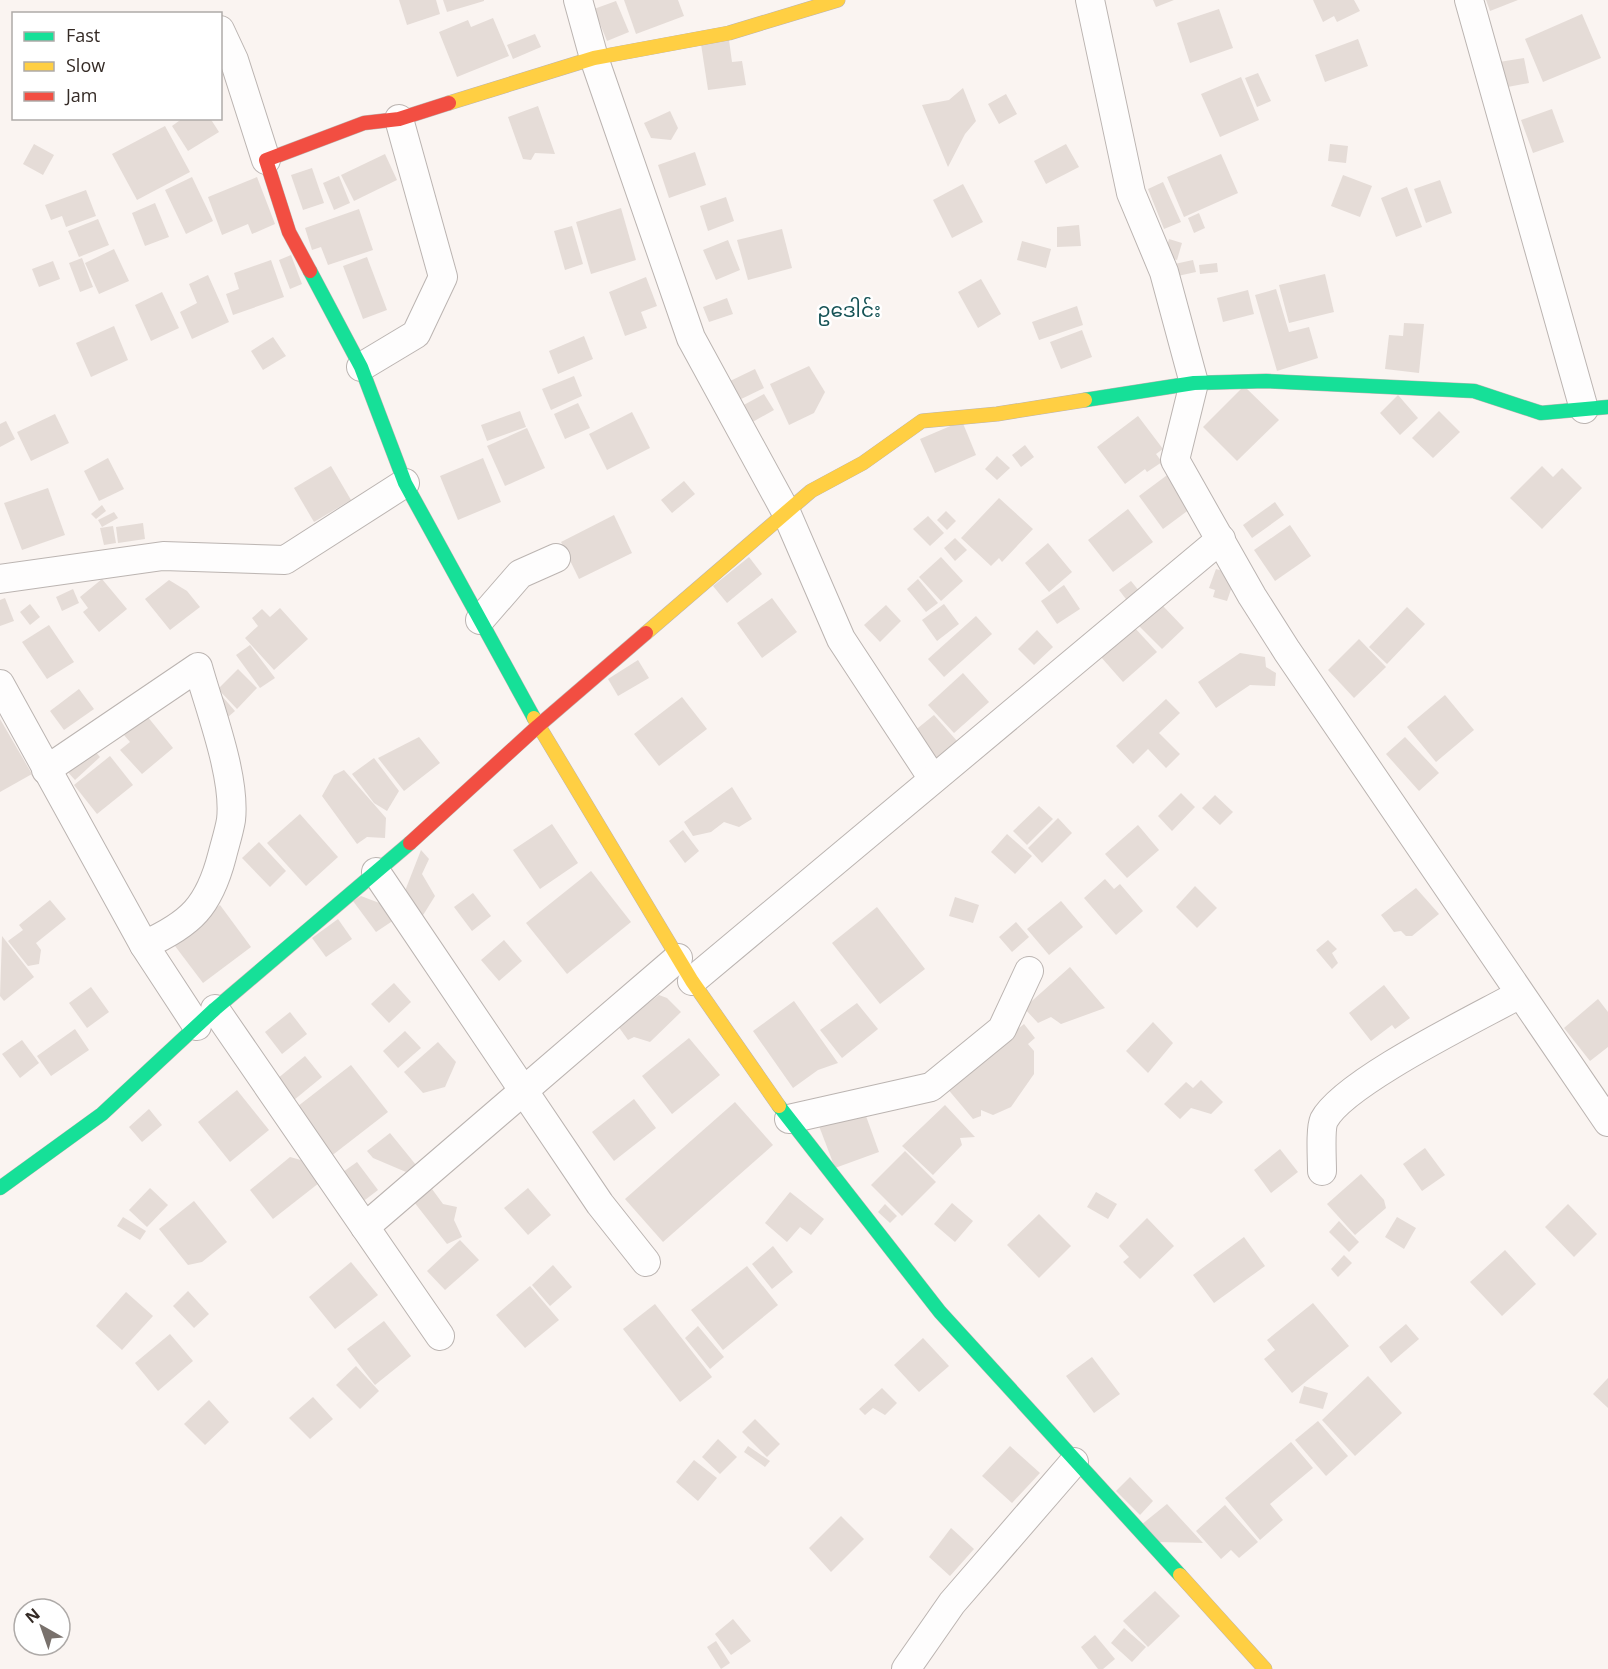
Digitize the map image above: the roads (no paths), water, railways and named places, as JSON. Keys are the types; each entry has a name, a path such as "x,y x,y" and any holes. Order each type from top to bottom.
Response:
{"street":[{"path":"578,0 594,58 691,338 786,512 841,639 933,779"},
{"path":"266,160 364,123 399,119 594,58 729,33 838,0"},
{"path":"1090,0 1131,194 1164,272 1194,383 1175,460 1252,596 1287,651 1608,1122"},
{"path":"0,1188 102,1114 206,1017 376,872 538,726 811,491 863,463 922,421 997,414 1194,383 1266,381 1474,391 1541,413 1596,408 1468,0"},
{"path":"222,33 234,60 289,232 361,367 405,483 538,726 685,970 789,1119 940,1312 1074,1462 1265,1669"},
{"path":"361,367 416,334 443,277 399,119"},
{"path":"0,579 163,556 285,560 405,483"},
{"path":"365,1227 523,1090 685,970 933,779 1221,539"},
{"path":"480,620 520,574 556,558"},
{"path":"46,770 198,667 226,762 231,819 215,884 200,910 172,933 144,945"},
{"path":"0,684 144,945 206,1017 365,1227 440,1336"},
{"path":"376,872 600,1204 646,1262"},
{"path":"789,1119 931,1087 1002,1029 1029,971"},
{"path":"1322,1171 1323,1122 1341,1100 1371,1078 1520,994"},
{"path":"906,1669 952,1603 1074,1462"}],"district":[{"name":"ဥဒေါင်း","path":"849,309"}]}
